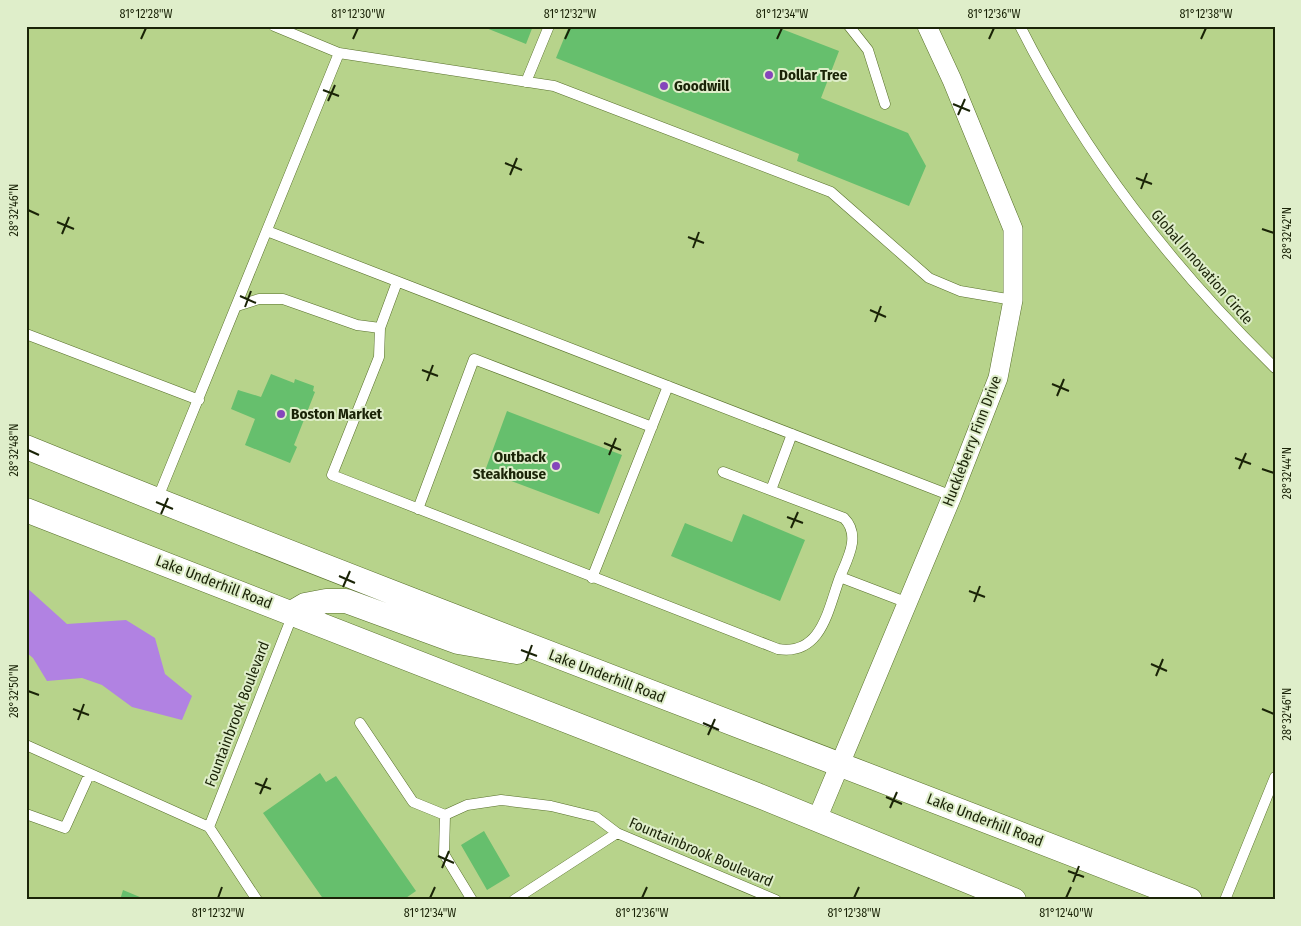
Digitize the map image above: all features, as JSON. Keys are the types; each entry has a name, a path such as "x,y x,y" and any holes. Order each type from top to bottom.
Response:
{"street":[{"name":"Huckleberry Finn Drive","path":"817,819 952,496 998,378 1013,300 1013,229 928,26"},
{"name":"Lake Underhill Road","path":"26,447 566,660 840,763 1190,900"},
{"name":"Lake Underhill Road","path":"26,510 293,612 817,819 1014,900"},
{"path":"293,612 305,605 326,601 346,601 458,642 566,660"}],"lane":[{"path":"274,26 339,53 554,86 831,192 929,278 960,291 1013,300"},
{"path":"526,82 549,26"},
{"path":"849,26 868,50 885,104"},
{"name":"Global Innovation Circle","path":"1020,26 1037,60 1083,136 1159,244 1218,310 1275,368"},
{"path":"157,500 339,53"},
{"path":"267,231 952,496"},
{"path":"398,282 380,328 379,357 332,474 592,578 778,649 789,651 808,645 816,637 852,546 851,525 844,518 723,472"},
{"path":"237,306 259,299 283,299 357,325 380,328"},
{"path":"26,334 199,400"},
{"path":"418,509 474,359 652,427"},
{"path":"592,578 668,386"},
{"path":"771,490 792,434"},
{"path":"840,577 908,603"},
{"name":"Fountainbrook Boulevard","path":"209,827 293,612"},
{"path":"360,723 413,802 445,815 467,804 501,800 550,806 596,817 617,833"},
{"path":"26,745 89,775 209,827 257,900"},
{"path":"26,814 65,828 89,775"},
{"path":"1225,900 1275,777"},
{"path":"445,815 444,854 472,900"},
{"name":"Fountainbrook Boulevard","path":"514,900 617,833 776,900"}],"shaded area":[{"path":"26,587 67,624 126,620 155,638 165,674 192,696 182,720 132,707 102,685 82,678 47,681 33,658 26,652"}],"building":[{"path":"481,26 533,26 526,44"},
{"path":"569,26 774,26 839,51 821,98 908,133 926,166 909,206 797,161 799,154 556,58"},
{"path":"271,374 294,383 295,379 314,386 313,391 315,392 294,445 297,447 290,463 245,445 255,419 231,409 238,390 261,397"},
{"path":"507,411 622,455 599,514 485,471"},
{"path":"743,514 805,540 780,601 671,556 685,523 732,542"},
{"path":"320,773 326,782 336,776 416,891 403,900 324,900 263,813"},
{"path":"484,831 510,876 487,890 461,845"},
{"path":"123,890 147,900 120,900"}],"place":[{"name":"Dollar Tree","path":"769,75"},
{"name":"Goodwill","path":"664,86"},
{"name":"Boston Market","path":"281,414"},
{"name":"Outback Steakhouse","path":"556,466"}]}
